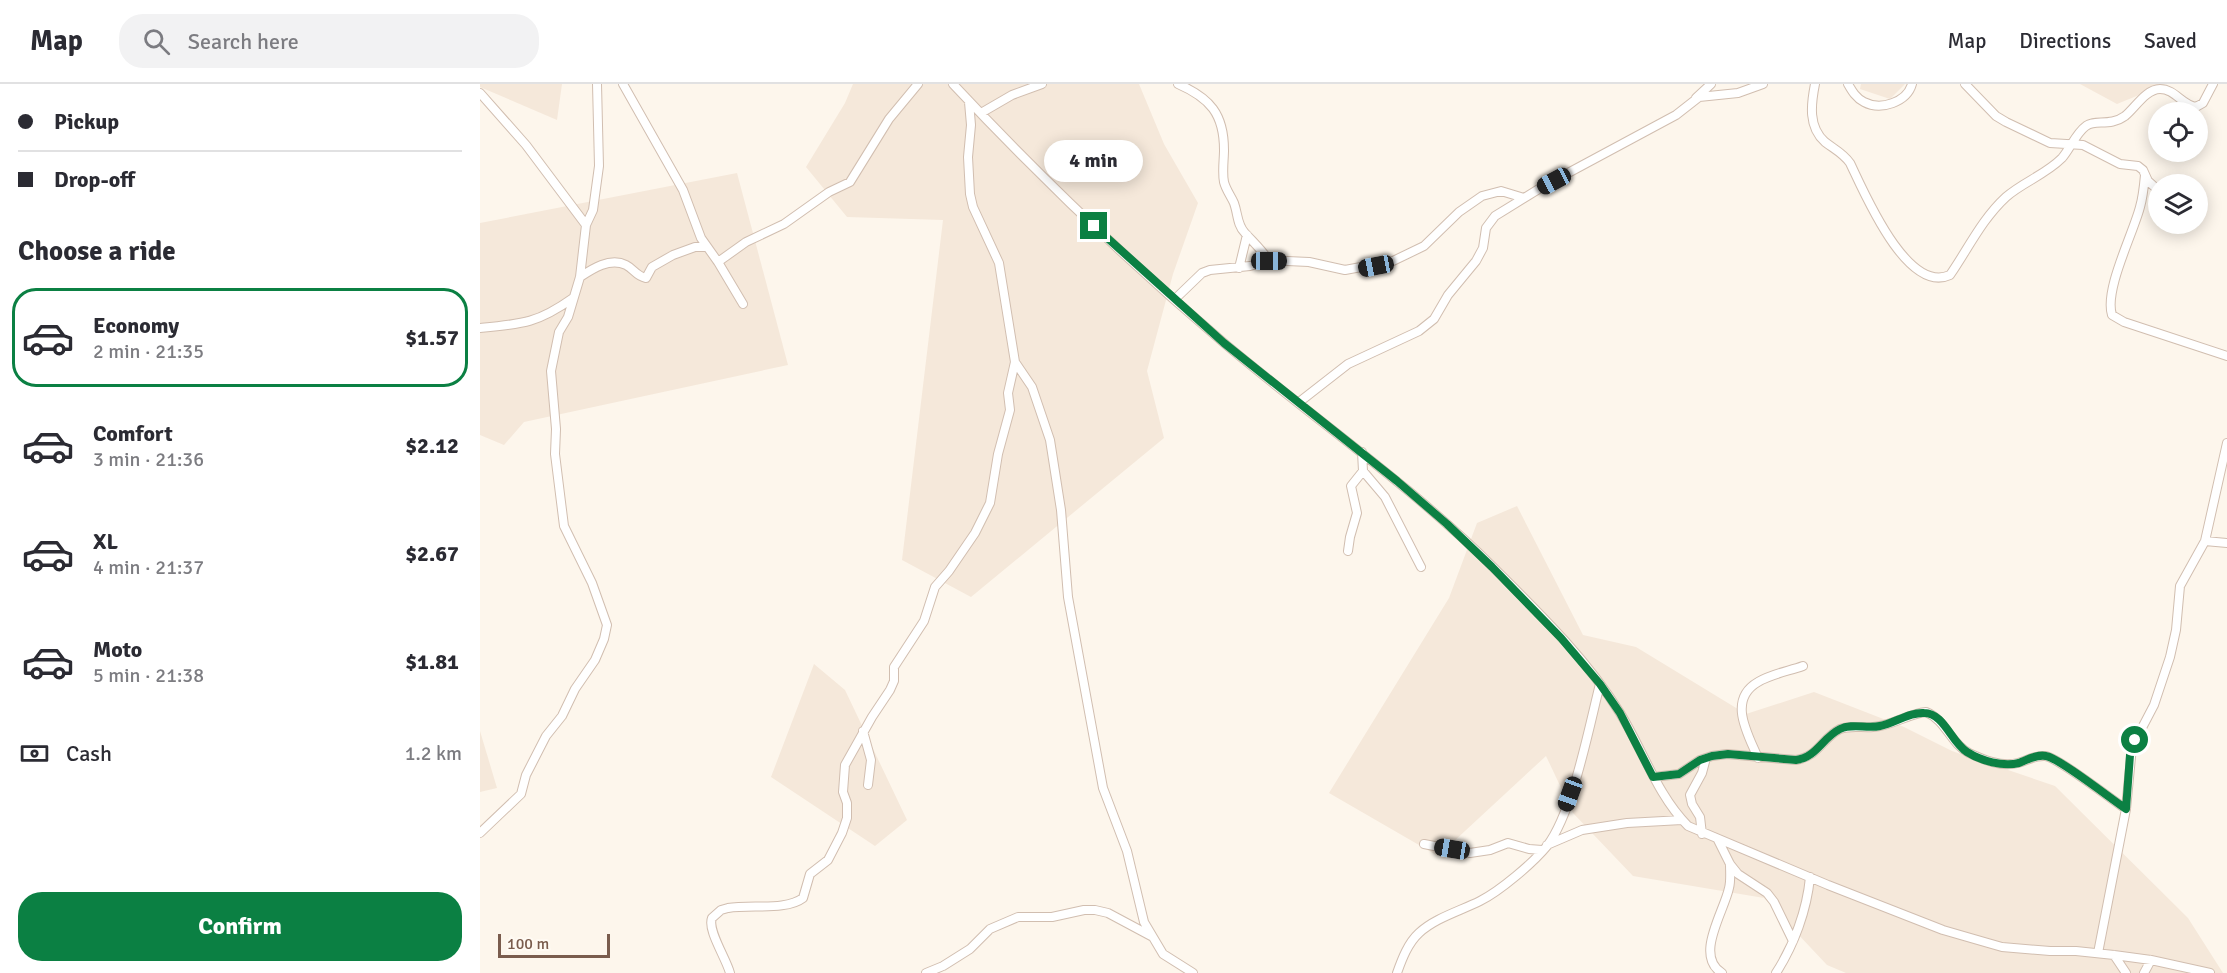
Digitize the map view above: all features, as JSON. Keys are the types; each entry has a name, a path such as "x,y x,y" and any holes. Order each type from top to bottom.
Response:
{"street":[{"path":"480,832 521,794 526,775 541,747 595,660 607,625 592,583 564,526 555,454 556,429 551,371 559,332 568,317 574,297 586,225 593,210 599,166 597,84"},
{"path":"623,84 683,190 701,238 743,304"},
{"path":"718,262 746,242 784,224 829,192 850,182 889,120 918,84"},
{"path":"953,84 1053,188 1175,299 1224,343 1433,511 1547,622 1600,684 1620,713 1653,777 1682,820 1694,830 1943,930 1988,943 2038,950 2114,955 2151,960 2210,973"},
{"path":"981,113 1012,95 1042,84"},
{"path":"1178,84 1204,100 1216,111 1221,120 1224,183 1233,202 1239,224 1269,261"},
{"path":"1693,102 1712,84"},
{"path":"1298,403 1348,364 1419,331 1434,319 1448,295 1476,261 1483,248 1489,222 1495,216 1670,119 1700,97 1738,93 1763,84"},
{"path":"1815,84 1812,110 1816,133 1823,141 1845,156 1850,163 1899,252 1916,269 1938,279 1950,275 1992,211 2008,196 2052,166 2073,144 2085,126 2091,123 2103,124 2116,121 2155,90 2166,90 2187,105 2196,107 2203,103 2213,84"},
{"path":"1848,84 1857,98 1874,106 1904,98 1910,93 1912,84"},
{"path":"1965,84 1996,116 2013,126 2050,143 2088,147 2120,164 2138,166 2148,181"},
{"path":"480,93 526,145 586,225"},
{"path":"730,973 724,954 711,930 712,918 721,910 775,906 793,903 803,898 810,874 828,860 847,818 843,792 845,765 863,731 890,690 894,681 894,667 924,621 935,587 975,533 990,503 998,454 1010,410 1008,393 1015,362 999,263 969,194 968,157 971,124 969,102"},
{"path":"2145,175 2140,209 2114,285 2110,306 2112,315 2124,322 2227,356"},
{"path":"1175,299 1202,273 1210,270 1239,268 1269,261 1309,262 1345,270 1376,266 1410,255 1424,246 1459,212 1482,195 1501,191 1524,198"},
{"path":"1239,268 1247,235"},
{"path":"579,277 611,262 626,265 639,277 645,278 652,267 673,255 695,247 707,247"},
{"path":"480,328 511,326 535,321 552,313 574,297"},
{"path":"1015,362 1032,387 1050,440 1061,510 1068,597 1077,640 1081,678 1106,798 1127,851 1144,922 1163,954 1193,973"},
{"path":"2097,953 2126,809 2132,747 2154,705 2170,657 2176,630 2180,586 2205,541 2227,443"},
{"path":"1362,452 1363,471 1385,497 1421,567"},
{"path":"1348,551 1357,513 1351,486 1363,471"},
{"path":"2205,541 2227,543"},
{"path":"1758,758 1743,718 1741,705 1743,698 1758,682 1803,666"},
{"path":"1545,848 1555,832 1570,794 1600,684"},
{"path":"1653,777 1679,774 1706,758 1728,754 1758,758 1806,759 1831,736 1844,728 1881,726 1906,716 1926,712 1941,721 1953,740 1966,752 2003,764 2016,764 2045,756 2059,762 2126,809"},
{"path":"863,731 871,760 868,785"},
{"path":"1702,834 1700,817 1692,804 1690,795 1702,773 1706,758"},
{"path":"1397,973 1408,947 1418,934 1431,924 1482,900 1500,888 1545,848 1582,830 1628,823 1682,820"},
{"path":"1718,840 1730,864 1738,874 1767,893 1787,926 1793,941"},
{"path":"1424,844 1470,853 1490,850 1508,843 1529,849 1545,848"},
{"path":"1722,973 1712,964 1710,951 1730,885 1730,864"},
{"path":"1776,973 1793,941 1808,894 1810,877"},
{"path":"926,973 943,966 970,949 990,929 1018,917 1052,917 1084,909 1095,910 1108,913 1151,936"},
{"path":"2114,955 2126,973"},
{"path":"2144,973 2151,960"}],"shaded area":[{"path":"480,84 562,84 557,120 480,87"},
{"path":"853,84 1139,84 1164,144 1198,203 1173,274 1147,371 1164,438 971,597 902,560 943,220 847,217 806,167 845,103"},
{"path":"1861,84 1905,84 1890,99 1860,89"},
{"path":"2080,84 2166,84 2117,104"},
{"path":"737,173 788,365 524,422 504,445 480,435 480,223"},
{"path":"1517,506 1583,635 1636,647 1746,714 1814,692 1904,727 1952,751 2055,786 2188,918 2223,973 1846,973 1827,965 1764,898 1633,876 1573,813 1546,756 1438,856 1329,793 1449,598 1477,523"},
{"path":"814,664 845,690 907,820 875,846 771,777"},
{"path":"480,731 497,788 480,792"}],"route":[{"path":"1094,226 1191,315 1433,511 1492,567 1547,622 1600,684 1620,713 1653,777 1679,774 1700,760 1728,754 1758,758 1806,759 1838,730 1881,726 1906,716 1926,712 1941,721 1953,740 1966,752 2003,764 2016,764 2034,757 2045,756 2059,762 2126,809 2130,755 2135,740"}]}
